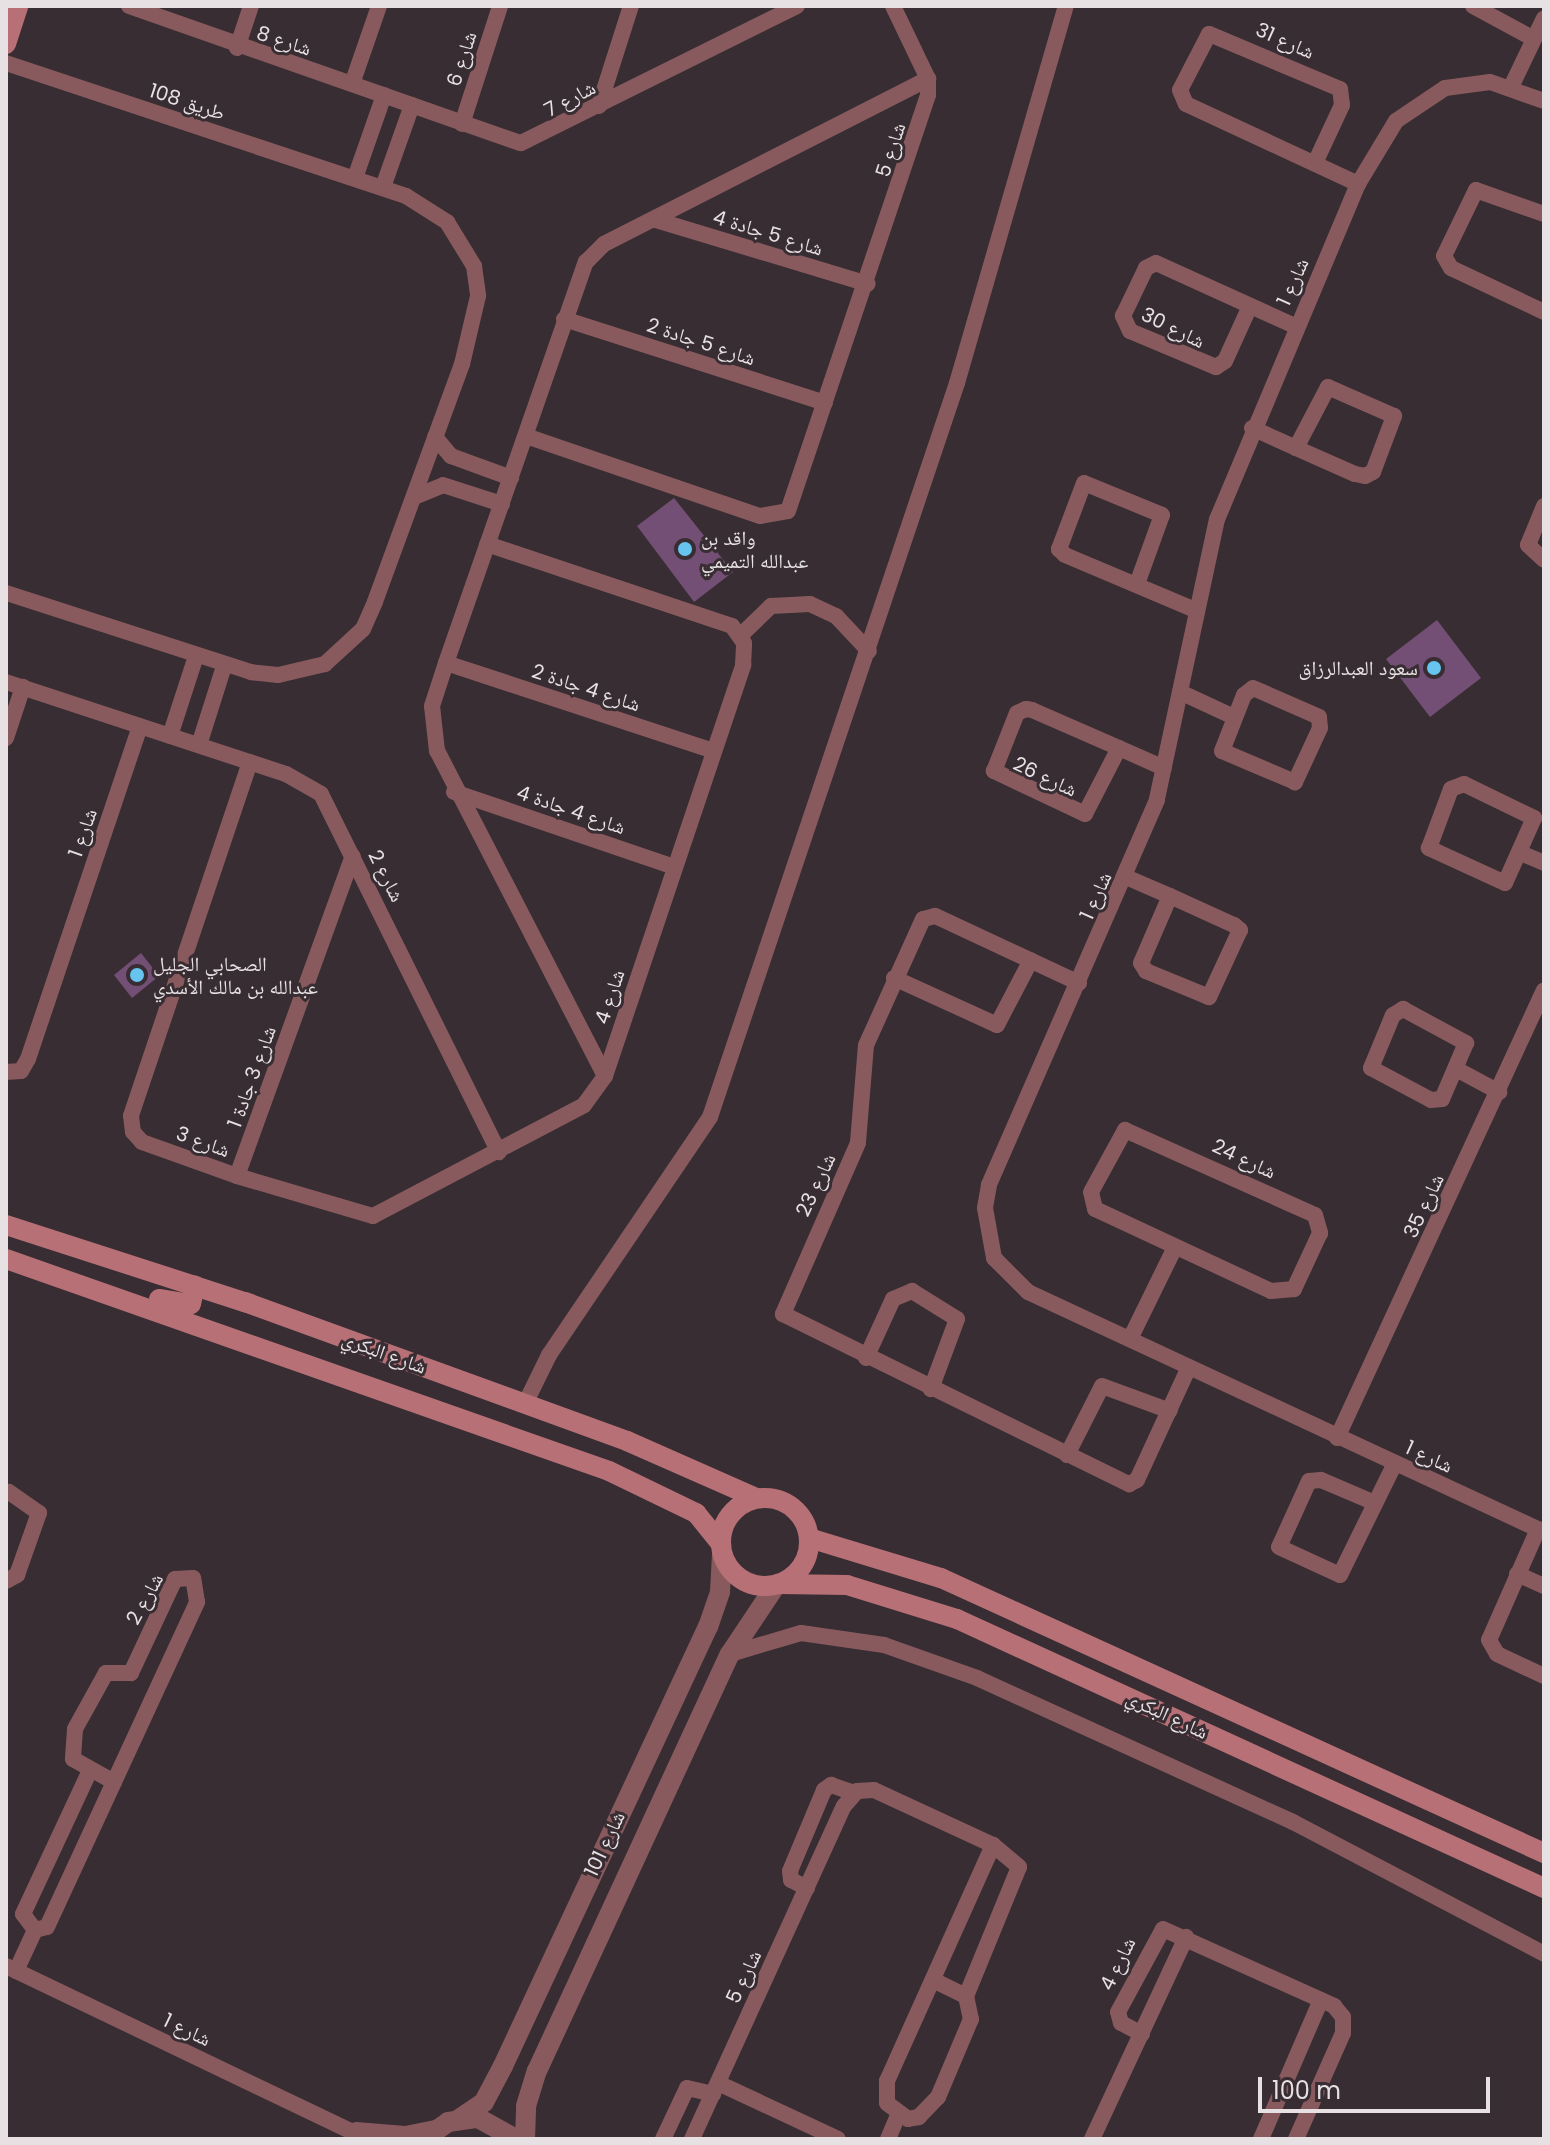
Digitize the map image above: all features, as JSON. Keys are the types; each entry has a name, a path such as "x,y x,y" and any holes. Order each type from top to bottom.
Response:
{"main road":[{"path":"6,44 18,6"},
{"name":"شارع البكري","path":"6,1225 195,1285 525,1404 756,1498"},
{"name":"شارع البكري","path":"6,1259 609,1471 696,1513 721,1549"},
{"path":"47,1271 183,1305 195,1299 195,1285"},
{"path":"756,1498 792,1506 809,1538 802,1567 778,1585 744,1581 721,1549 730,1515 756,1498"},
{"name":"شارع البكري","path":"809,1538 941,1578 1544,1853"},
{"name":"شارع البكري","path":"778,1585 847,1585 957,1619 1544,1888"},
{"path":"1487,1827 1544,1835"}],"street":[{"name":"شارع 8","path":"129,6 237,48 352,84"},
{"path":"237,48 251,6"},
{"path":"352,84 379,6"},
{"name":"شارع 6","path":"462,124 500,6"},
{"path":"599,106 631,6"},
{"name":"شارع 7","path":"352,84 521,143 797,6"},
{"path":"893,6 928,79"},
{"path":"525,1404 549,1355 710,1117 869,651 987,284 1066,6"},
{"path":"1473,6 1534,39"},
{"path":"1511,87 1544,18"},
{"name":"شارع 31","path":"1315,163 1342,105 1340,89 1220,33 1209,34 1180,98 1358,184"},
{"name":"طريق 108","path":"6,63 383,187 447,222 474,266 478,296 472,325 435,437 375,602 347,648 301,672 278,675 224,666 6,593"},
{"name":"شارع 5","path":"487,544 586,262 604,244 928,79"},
{"name":"شارع 5","path":"526,436 774,517 788,511 916,139 928,79"},
{"name":"شارع 1","path":"1541,1531 1028,1292 994,1258 987,1234 989,1185 1126,877 1164,768 1195,610 1217,519 1252,428 1358,184 1383,137 1420,100 1475,82 1511,87 1544,101"},
{"path":"355,178 384,95"},
{"path":"383,187 412,105"},
{"path":"1544,214 1476,190 1444,256 1451,268 1544,312"},
{"name":"شارع 5 جادة 4","path":"656,220 868,284"},
{"name":"شارع 30","path":"1250,306 1225,361 1216,367 1124,325 1152,263 1250,306 1295,326"},
{"name":"شارع 5 جادة 2","path":"564,319 825,403"},
{"path":"1252,428 1296,448 1369,475 1395,420 1388,410 1331,386 1321,393 1296,448"},
{"path":"435,437 451,456 511,478"},
{"path":"1137,584 1162,515 1084,483 1059,549 1137,584 1195,610"},
{"path":"414,497 443,485 502,504"},
{"path":"1544,506 1528,545 1544,560"},
{"path":"487,544 732,626 741,635 771,606 810,604 836,616 869,651"},
{"name":"شارع 4","path":"487,544 446,663 431,725 454,792 605,1076"},
{"name":"شارع 4","path":"605,1076 743,665 741,635"},
{"path":"170,736 196,656"},
{"name":"شارع 4 جادة 2","path":"446,663 713,751"},
{"path":"199,745 224,666"},
{"path":"6,682 140,726"},
{"path":"6,738 23,687"},
{"path":"1253,688 1319,717 1320,728 1295,782 1225,754 1234,717 1253,688"},
{"path":"1180,692 1234,717"},
{"name":"شارع 26","path":"1119,748 1085,814 994,771 1022,710 1119,748 1164,768"},
{"name":"شارع 1","path":"6,1072 21,1071 28,1059 140,726"},
{"name":"شارع 2","path":"140,726 250,762 321,794 499,1152"},
{"name":"شارع 3","path":"250,762 131,1116 142,1142 237,1176 373,1216 584,1105 605,1076"},
{"path":"1464,784 1532,816 1523,854 1514,876 1502,883 1431,851 1453,786 1464,784"},
{"name":"شارع 4 جادة 4","path":"454,792 674,867"},
{"path":"1523,854 1544,863"},
{"name":"شارع 3 جادة 1","path":"237,1176 353,856"},
{"path":"1126,877 1170,896 1240,930 1209,997 1146,971 1141,963 1170,896"},
{"name":"شارع 23","path":"1079,983 929,915 894,978 866,1045 858,1143 783,1309 791,1323 1067,1455 1133,1483 1189,1367"},
{"path":"894,978 997,1025 1031,960"},
{"name":"شارع 35","path":"1337,1438 1544,991"},
{"path":"1403,1009 1464,1040 1458,1070 1446,1095 1435,1100 1377,1074 1370,1063 1393,1015 1403,1009"},
{"path":"1458,1070 1499,1092"},
{"name":"شارع 24","path":"1125,1130 1308,1210 1321,1226 1294,1289 1284,1294 1175,1247 1091,1203 1116,1137 1125,1130"},
{"path":"1130,1339 1175,1247"},
{"path":"866,1358 893,1299 912,1291 957,1319 931,1389"},
{"path":"1067,1455 1102,1386 1170,1411"},
{"path":"1375,1503 1321,1480 1309,1481 1279,1540 1283,1554 1340,1575 1395,1463"},
{"path":"6,1581 17,1575 39,1513 7,1493"},
{"path":"1541,1531 1517,1574 1490,1645 1544,1676"},
{"name":"شارع 101","path":"459,2119 484,2102 503,2066 708,1627 720,1592 721,1549"},
{"path":"1517,1574 1544,1586"},
{"name":"شارع 2","path":"11,1969 35,1930 47,1927 197,1602 193,1578 175,1579 131,1673"},
{"name":"شارع 101","path":"525,2139 526,2106 537,2071 730,1654 778,1585"},
{"path":"730,1654 801,1633 884,1645 977,1678 1293,1822 1544,1954"},
{"path":"114,1782 73,1759 75,1729 106,1673 131,1673 158,1685"},
{"path":"642,1763 657,1760 672,1778"},
{"path":"35,1930 23,1914 90,1770"},
{"path":"807,1888 791,1880 790,1871 824,1790 831,1785 854,1793 874,1790 993,1845 1014,1857 1017,1880 966,1996 971,2019 938,2097 919,2117 898,2116 887,2103 887,2081 993,1845"},
{"name":"شارع 5","path":"692,2139 854,1793"},
{"name":"شارع 4","path":"1142,2034 1121,2023 1120,2006 1156,1931 1186,1937 1340,2011 1345,2025 1296,2139"},
{"path":"1092,2139 1186,1937"},
{"name":"شارع 1","path":"11,1969 367,2139"},
{"path":"933,1980 966,1996"},
{"path":"1262,2139 1321,2000"},
{"path":"663,2139 687,2088 715,2089 838,2139"},
{"path":"888,2139 898,2116"},
{"path":"431,2133 459,2119 497,2124 516,2139"},
{"name":"شارع 1","path":"352,2130 431,2133"}],"building":[{"name":"واقد بن عبدالله التميمي","path":"674,498 733,572 694,602 637,526"},
{"name":"سعود العبدالرزاق","path":"1437,620 1481,678 1430,717 1386,659"},
{"name":"الصحابي الجليل عبدالله بن مالك الأسدي","path":"141,953 159,976 132,998 114,975"}],"place":[{"name":"واقد بن عبدالله التميمي","path":"685,549"},
{"name":"سعود العبدالرزاق","path":"1434,668"},
{"name":"الصحابي الجليل عبدالله بن مالك الأسدي","path":"137,975"}]}
